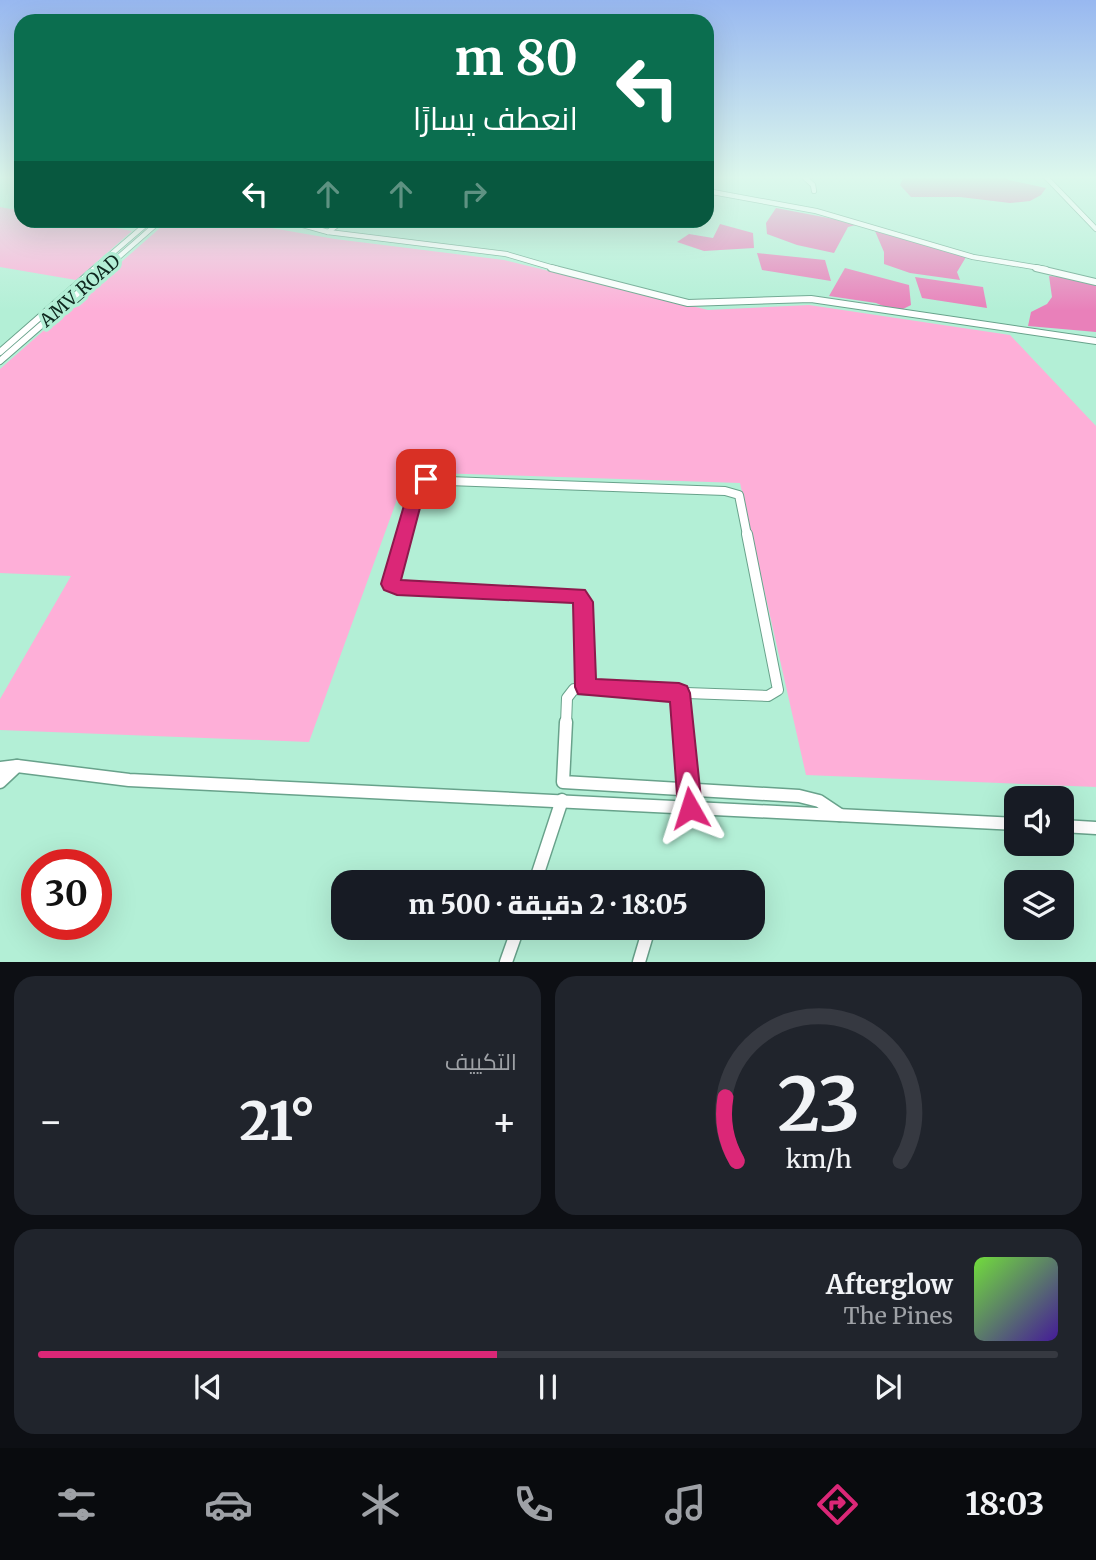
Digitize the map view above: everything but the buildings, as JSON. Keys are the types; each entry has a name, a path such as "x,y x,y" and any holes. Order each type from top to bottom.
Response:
{"street":[{"path":"851,221 986,261 1061,272 1096,282"},
{"path":"0,352 121,248 129,245 144,228"},
{"name":"AMV_ROAD","path":"0,361 129,245 152,228"},
{"path":"316,228 328,232 506,254 595,281 688,303 811,299 1096,341"},
{"path":"328,232 333,228"},
{"path":"585,687 584,602 578,596 397,587 391,584 421,480 725,491 739,495 776,669 778,691 768,696 585,687 574,689 567,695 563,782 799,796 819,801 840,815"},
{"path":"679,693 690,808"},
{"path":"0,768 17,766 129,780 1004,823"},
{"path":"0,782 17,766"},
{"path":"539,870 562,800"},
{"path":"1074,827 1096,828"},
{"path":"506,961 514,940"},
{"path":"639,961 645,940"}],"shaded area":[{"path":"0,221 14,221 14,228 115,228 132,231 76,280 0,267"},
{"path":"844,221 860,224 848,227 834,253 797,245 767,234 766,223"},
{"path":"720,224 753,233 754,248 704,251 677,242 689,234 713,238"},
{"path":"160,228 271,228 335,239 504,260 708,310 809,305 1010,335 1096,426 1096,787 806,775 740,483 407,472 309,742 0,730 0,699 71,576 0,573 0,369"},
{"path":"875,231 966,257 957,272 960,280 910,273 884,264 884,252"},
{"path":"757,253 825,260 831,281 762,270"},
{"path":"845,268 909,285 911,305 897,312 876,303 829,296"},
{"path":"1049,276 1073,278 1096,285 1096,332 1028,326 1031,312 1047,304 1052,297"},
{"path":"915,277 983,287 987,308 922,298"}],"route":[{"path":"426,479 421,480 418,485 392,586 541,595 569,594 581,598 584,602 585,687 679,693 690,808"}]}
